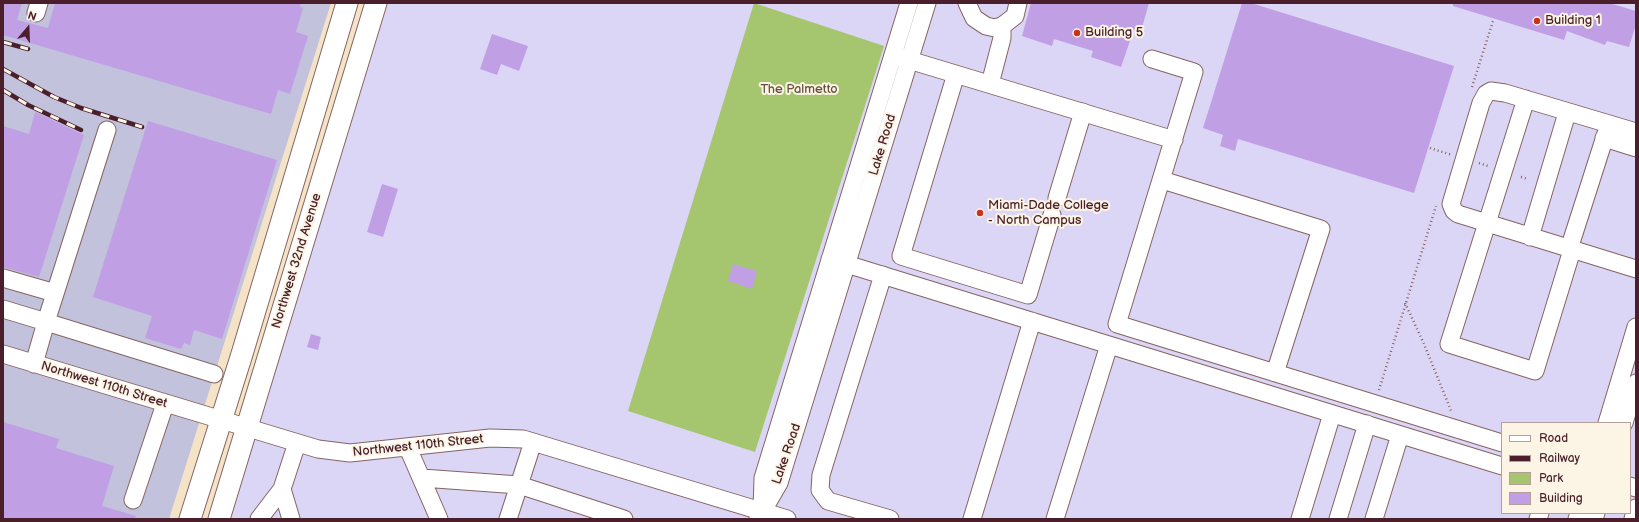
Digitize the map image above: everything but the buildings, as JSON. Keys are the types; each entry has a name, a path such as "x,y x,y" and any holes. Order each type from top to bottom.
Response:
{"main road":[{"name":"Northwest 32nd Avenue","path":"190,519 242,354 346,3"},
{"name":"Northwest 32nd Avenue","path":"219,519 376,3"}],"street":[{"name":"Lake Road","path":"760,515 763,478 909,3"},
{"name":"Lake Road","path":"760,515 779,483 927,3"},
{"path":"968,3 974,18 986,26 995,28 1002,26 1014,16 1018,3"},
{"path":"990,84 1002,38 1002,26"},
{"path":"893,55 1174,140"},
{"path":"1152,59 1194,72 1117,324 1501,443"},
{"path":"956,74 901,256 1028,295 1052,215"},
{"path":"1636,148 1607,131 1567,113 1526,99 1498,91 1491,91 1486,94 1480,103 1450,204 1454,211 1458,214 1636,269"},
{"path":"1526,99 1449,344 1535,371 1607,131"},
{"path":"1057,198 1083,112"},
{"path":"1530,236 1567,113"},
{"path":"34,364 55,293 108,130"},
{"path":"1607,131 1636,132"},
{"path":"1162,180 1320,229 1275,373"},
{"path":"830,259 1501,466"},
{"path":"883,275 821,475 820,490 828,500 890,519"},
{"path":"3,278 55,293"},
{"path":"3,309 214,374"},
{"path":"972,519 1032,321"},
{"path":"1606,422 1636,327"},
{"path":"1055,519 1109,345"},
{"name":"Northwest 110th Street","path":"3,354 318,449 350,453 408,448 490,438 523,439 760,515 787,519"},
{"path":"1294,402 1300,381"},
{"path":"1624,422 1636,383"},
{"path":"134,500 165,404"},
{"path":"1300,519 1332,414"},
{"path":"1338,519 1367,424"},
{"path":"1374,519 1400,435"},
{"path":"1477,458 1484,438"},
{"path":"508,519 532,442"},
{"path":"259,519 282,489 298,443"},
{"path":"408,448 439,519"},
{"path":"422,478 519,485 624,519"},
{"path":"282,489 291,519"},
{"path":"1633,519 1636,508"}],"path":[{"path":"1472,88 1493,20"},
{"path":"1450,162 1454,147"},
{"path":"1430,148 1456,156"},
{"path":"1521,177 1528,179"},
{"path":"1377,397 1438,200"},
{"path":"1405,303 1424,344 1453,417"}],"shaded area":[{"path":"3,3 331,3 169,519 3,519"},
{"name":"Miami-Dade College - North Campus","path":"388,3 1636,3 1636,519 230,519"}],"green space":[{"name":"The Palmetto","path":"754,3 884,46 755,452 628,411"}],"railway":[{"path":"3,42 28,49"},
{"path":"3,69 54,97 81,108 142,127"},
{"path":"3,90 28,105 81,130"}],"place":[{"name":"Building 1","path":"1537,21"},
{"name":"Building 5","path":"1077,33"},
{"name":"Miami-Dade College - North Campus","path":"980,213"}]}
